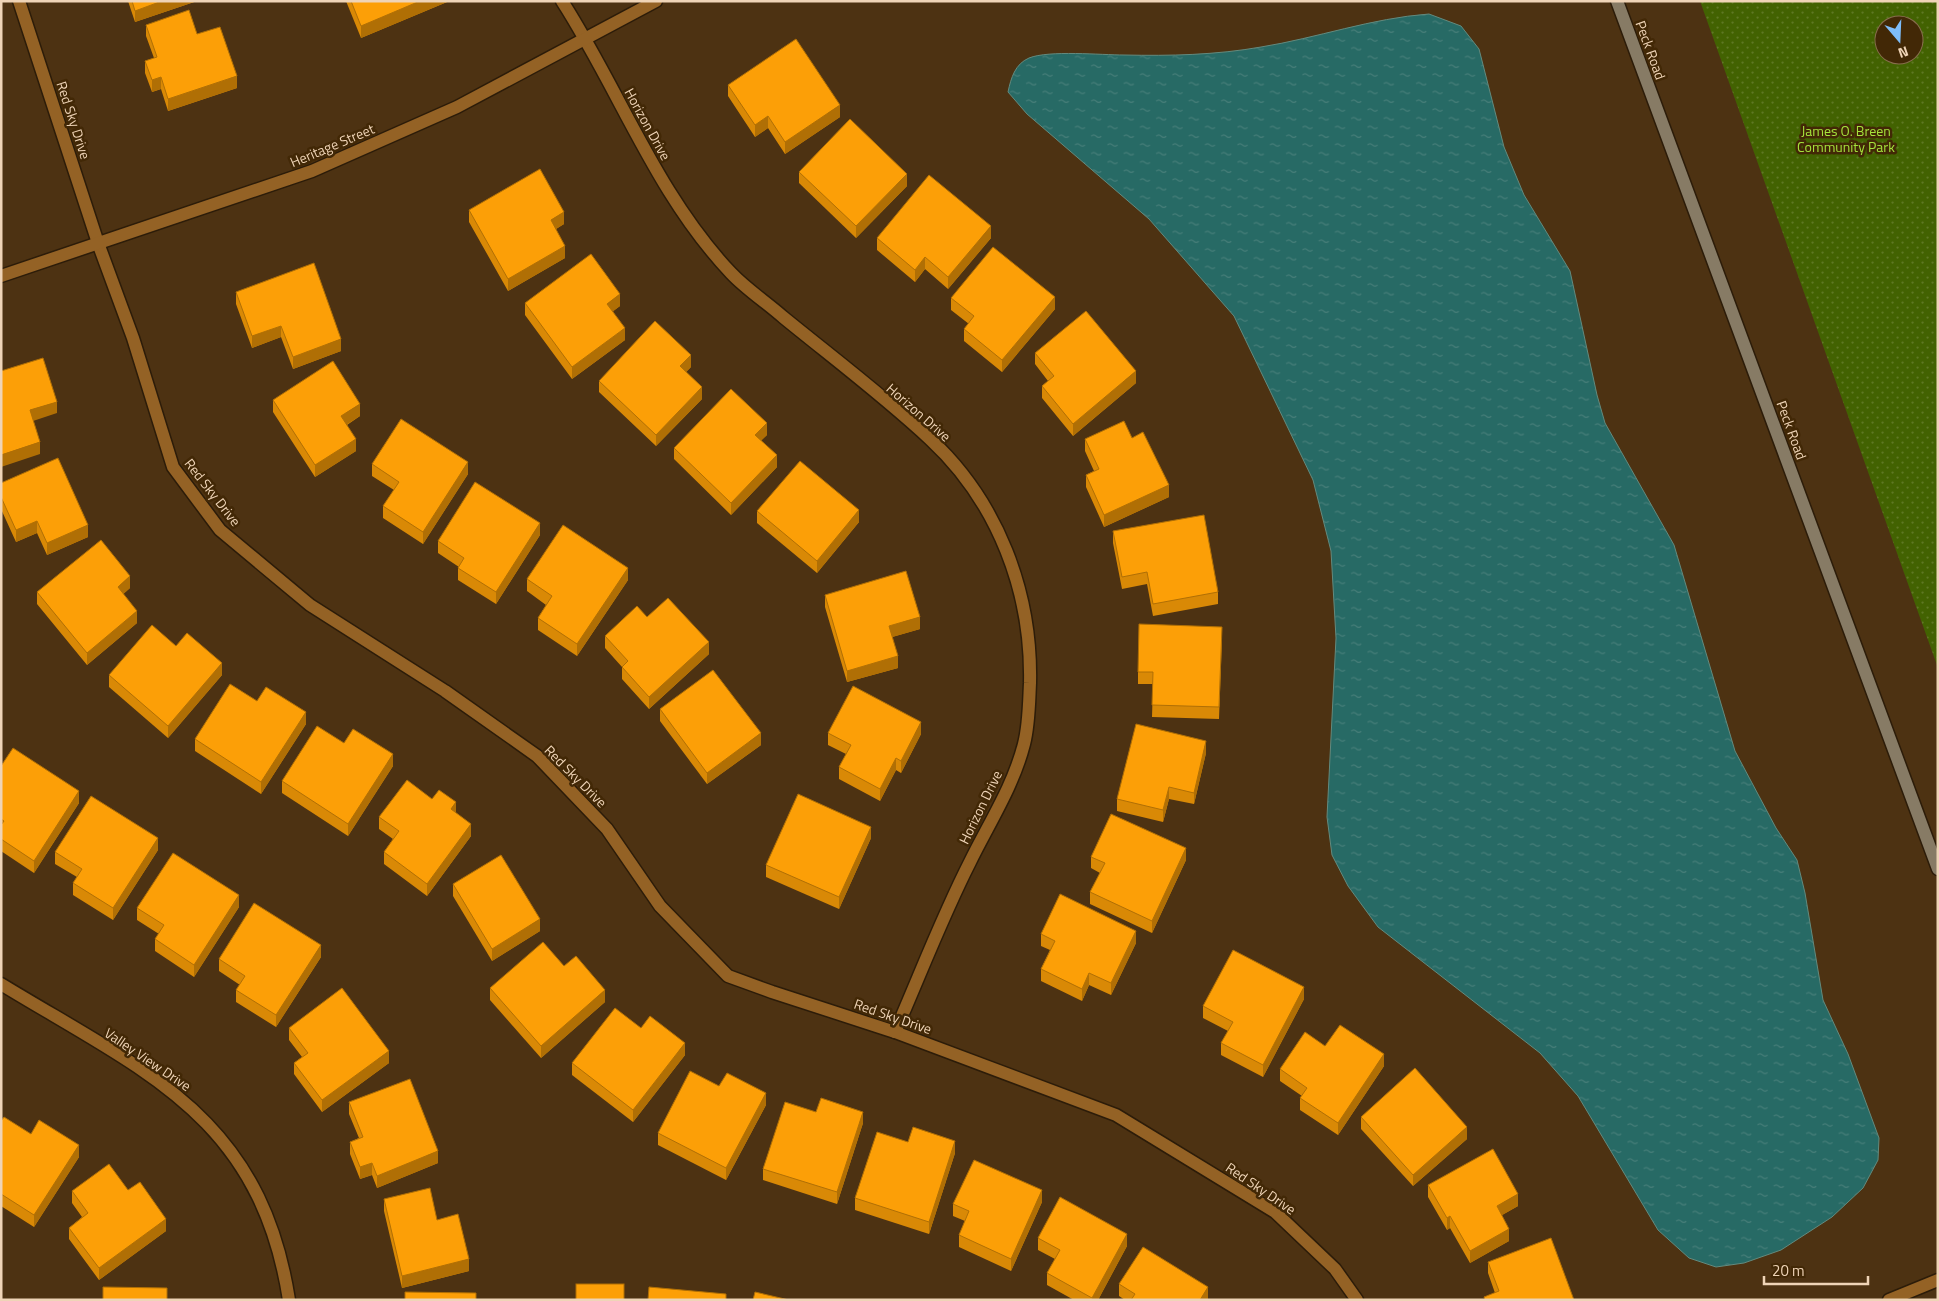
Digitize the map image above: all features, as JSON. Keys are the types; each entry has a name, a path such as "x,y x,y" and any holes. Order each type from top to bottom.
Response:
{"street":[{"name":"Red Sky Drive","path":"19,1 98,243 133,338 173,467 220,530 310,605 445,691 537,756 607,829 660,906 728,976 895,1032 1116,1115 1275,1212 1335,1269 1357,1300"},
{"name":"Horizon Drive","path":"562,1 586,38 628,123 682,215 732,274 932,440 976,493 995,525 1019,583 1027,621 1030,660 1030,699 1024,742 1009,789 969,864 895,1032"},
{"name":"Heritage Street","path":"1,276 312,171 457,107 656,1"},
{"name":"Peck Road","path":"1617,1 1938,870"},
{"name":"Valley View Drive","path":"1,984 176,1093 221,1136 253,1184 266,1211 278,1246 289,1300"},
{"path":"1889,1300 1938,1280"}],"green space":[{"name":"James O. Breen Community Park","path":"1700,1 1938,1 1938,668"}],"water":[{"path":"1429,14 1461,26 1479,49 1504,147 1524,195 1570,271 1597,395 1605,423 1674,545 1735,751 1776,828 1797,860 1805,893 1823,1000 1848,1054 1879,1138 1878,1160 1863,1188 1832,1217 1781,1250 1744,1263 1716,1267 1689,1258 1658,1230 1578,1096 1540,1053 1378,927 1348,886 1332,855 1327,817 1336,638 1331,551 1313,480 1234,316 1149,219 1027,114 1008,92 1012,77 1020,64 1029,58 1038,56 1049,54 1176,55 1227,52 1282,43 1408,16"}],"building":[{"path":"132,1 162,1 135,11"},
{"path":"351,1 420,1 361,26"},
{"path":"189,10 197,34 220,27 237,76 168,99 161,77 152,80 145,61 157,57 146,25"},
{"path":"796,39 840,105 785,142 768,116 755,125 728,85"},
{"path":"850,119 907,174 856,226 799,172"},
{"path":"540,169 564,212 551,220 565,246 508,279 469,210"},
{"path":"929,175 991,226 948,277 925,257 915,270 877,238"},
{"path":"993,247 1055,297 1002,360 964,329 974,316 951,298"},
{"path":"591,254 620,294 607,304 625,328 572,367 525,303"},
{"path":"314,263 341,339 293,357 281,326 252,336 236,292"},
{"path":"1086,311 1136,371 1073,424 1042,386 1054,376 1035,353"},
{"path":"655,321 691,355 680,366 702,387 656,435 599,381"},
{"path":"43,358 57,402 30,410 40,442 1,455 1,371"},
{"path":"333,361 360,404 341,416 356,439 315,465 273,400"},
{"path":"731,389 767,423 755,435 777,455 731,503 674,448"},
{"path":"401,419 468,462 423,532 383,506 399,482 372,464"},
{"path":"1124,421 1132,438 1143,432 1169,485 1104,515 1086,475 1099,469 1085,439"},
{"path":"58,458 88,525 47,543 37,521 16,530 1,497 1,483"},
{"path":"800,461 859,510 817,561 757,511"},
{"path":"475,482 540,523 496,592 458,568 464,558 438,541"},
{"path":"1204,515 1218,592 1153,604 1147,572 1122,577 1113,531"},
{"path":"563,525 628,568 577,644 538,618 552,596 527,579"},
{"path":"101,540 130,576 118,587 137,611 87,653 37,592"},
{"path":"906,571 920,617 889,626 898,656 847,671 825,595"},
{"path":"668,598 709,642 649,697 622,667 628,661 605,636 637,606 647,617"},
{"path":"1139,624 1222,627 1219,707 1152,705 1153,672 1138,672"},
{"path":"152,625 176,646 187,633 222,663 168,726 109,675"},
{"path":"713,670 761,733 707,773 660,709"},
{"path":"230,684 257,701 266,687 306,712 261,782 195,739"},
{"path":"853,686 921,722 901,761 896,758 880,789 839,767 851,745 828,733"},
{"path":"1136,724 1206,741 1194,793 1169,787 1163,810 1117,799"},
{"path":"317,726 344,743 353,729 393,754 348,824 282,781"},
{"path":"13,748 79,791 34,861 1,839 1,825 4,821 1,819 1,766"},
{"path":"407,780 432,799 439,790 456,802 451,809 471,824 427,884 384,852 399,831 379,817"},
{"path":"798,794 871,827 839,897 766,865"},
{"path":"91,796 158,838 113,908 73,883 82,869 55,852"},
{"path":"1111,814 1186,848 1152,921 1090,892 1105,863 1091,857"},
{"path":"173,853 239,895 194,965 155,939 164,925 137,908"},
{"path":"501,855 540,919 492,949 453,884"},
{"path":"1060,894 1136,931 1111,983 1089,973 1082,989 1041,969 1055,941 1041,934"},
{"path":"254,903 321,945 276,1015 236,990 245,976 219,959"},
{"path":"543,942 564,966 576,956 605,990 541,1046 490,988"},
{"path":"1233,950 1304,987 1263,1065 1221,1043 1233,1022 1203,1006"},
{"path":"342,988 389,1051 322,1100 294,1063 308,1053 289,1028"},
{"path":"615,1008 641,1028 650,1016 685,1043 633,1110 572,1063"},
{"path":"1340,1025 1384,1054 1338,1123 1300,1098 1307,1088 1280,1069 1305,1032 1325,1046"},
{"path":"1415,1068 1467,1127 1413,1175 1361,1117"},
{"path":"690,1071 719,1086 727,1073 766,1093 726,1168 658,1133"},
{"path":"410,1079 438,1151 377,1176 372,1163 360,1167 350,1142 363,1137 349,1102"},
{"path":"821,1098 863,1112 837,1192 763,1169 785,1102 816,1112"},
{"path":"4,1117 31,1134 39,1120 79,1145 34,1215 1,1194 1,1121"},
{"path":"913,1127 955,1141 929,1222 855,1198 877,1132 908,1142"},
{"path":"1493,1149 1518,1194 1497,1206 1509,1229 1470,1251 1450,1216 1447,1218 1428,1185"},
{"path":"974,1160 1042,1190 1011,1259 959,1235 969,1211 953,1204"},
{"path":"109,1164 128,1190 140,1182 166,1219 99,1268 69,1228 88,1213 72,1191"},
{"path":"430,1188 437,1220 458,1214 469,1259 402,1276 384,1199"},
{"path":"1060,1197 1127,1234 1092,1298 1047,1273 1060,1250 1038,1238"},
{"path":"1551,1238 1574,1300 1485,1300 1484,1297 1499,1291 1488,1262"},
{"path":"1143,1247 1208,1287 1200,1300 1131,1300 1135,1294 1119,1284"},
{"path":"576,1284 624,1284 624,1300 576,1300"},
{"path":"103,1287 167,1288 167,1300 103,1300"},
{"path":"649,1287 726,1294 726,1300 648,1300"},
{"path":"405,1292 476,1293 476,1300 405,1300"},
{"path":"755,1292 789,1300 753,1300"}]}
